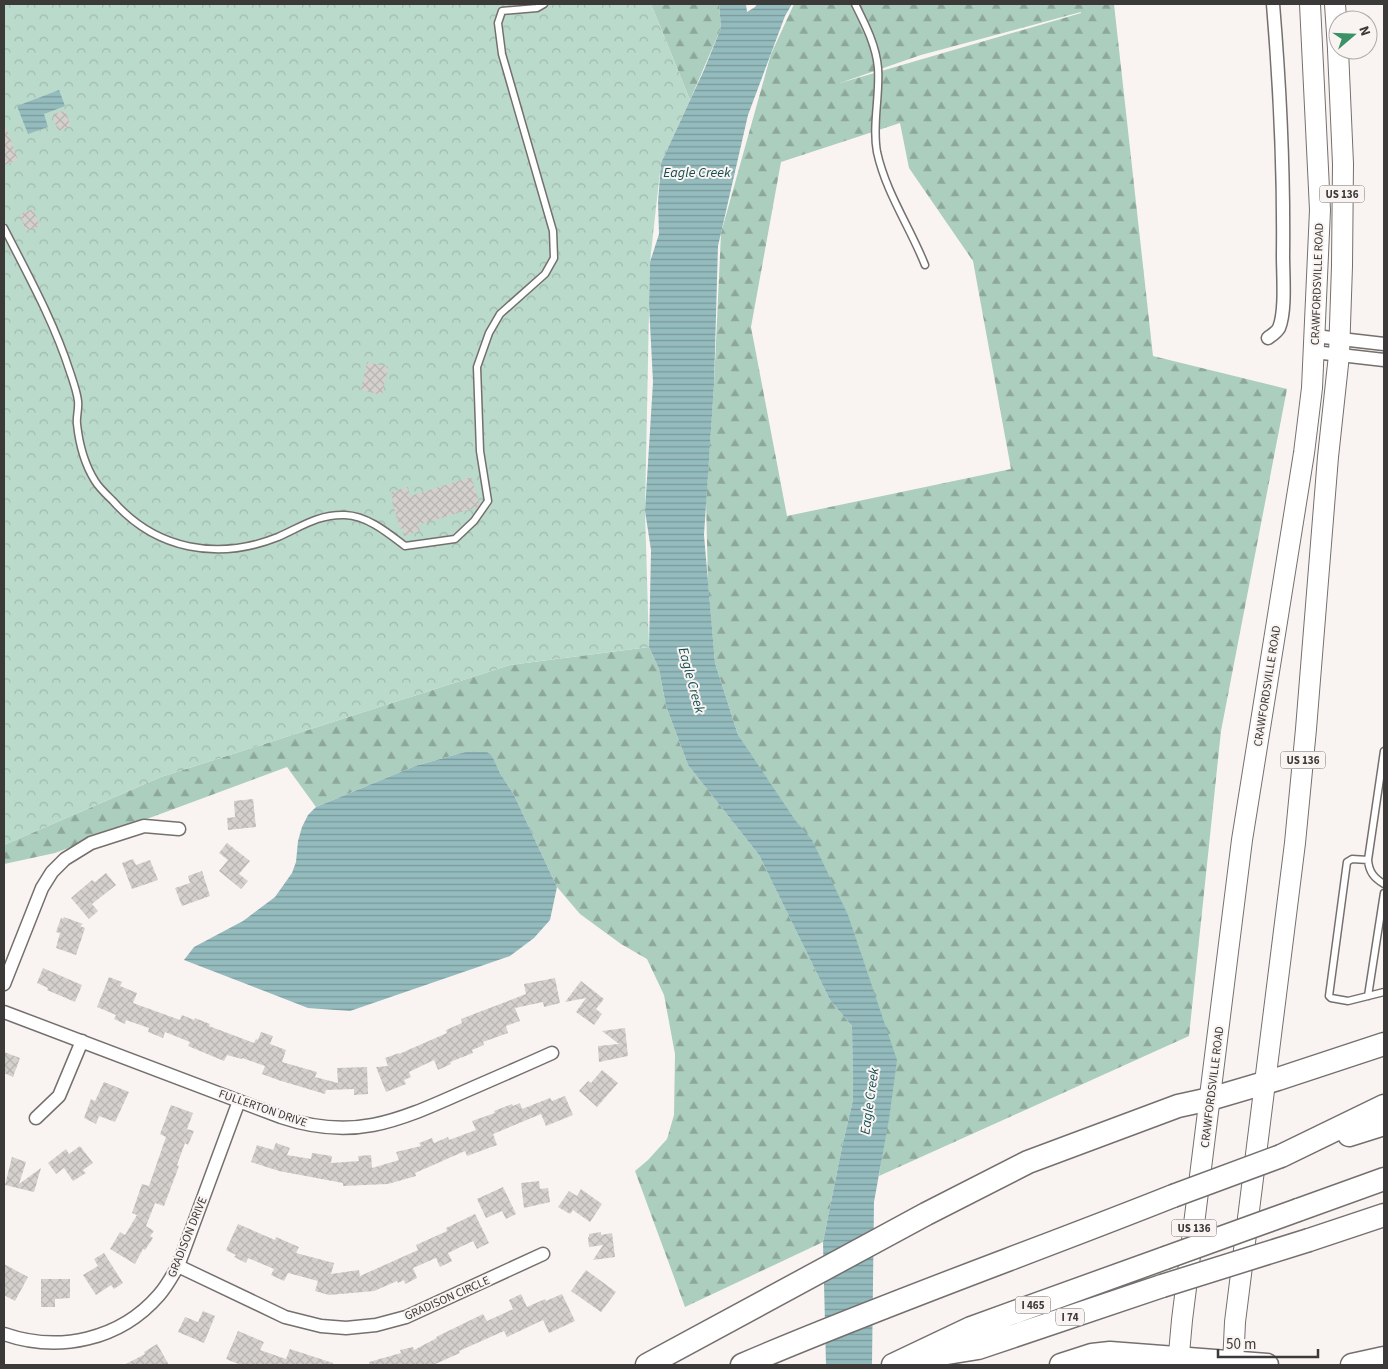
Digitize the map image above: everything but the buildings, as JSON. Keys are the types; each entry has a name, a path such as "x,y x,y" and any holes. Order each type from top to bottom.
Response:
{"highway":[{"path":"648,1365 926,1214 1028,1162 1178,1106 1265,1083 1384,1044"},
{"path":"1281,1156 1384,1106"},
{"path":"744,1365 947,1283 1173,1196 1281,1156 1384,1124"},
{"name":"I 465","path":"898,1363 971,1328 1384,1179"},
{"name":"I 74","path":"898,1363 978,1348 1162,1286 1384,1215"},
{"path":"1061,1365 1092,1355 1110,1353 1179,1362 1267,1365"},
{"path":"1352,1365 1384,1358"}],"main road":[{"name":"CRAWFORDSVILLE ROAD","path":"1179,1362 1242,840 1304,453 1315,344 1320,210 1310,4"},
{"name":"CRAWFORDSVILLE ROAD","path":"1233,1364 1235,1322 1295,843 1308,710 1328,457 1340,347 1343,164 1338,60"}],"street":[{"path":"1268,338 1278,330 1281,320 1284,207 1281,121 1273,4"},
{"path":"1315,344 1340,347 1384,360"},
{"path":"1340,347 1384,344"},
{"path":"4,984 42,888 52,872 65,859 91,843 144,826 179,829"},
{"name":"FULLERTON DRIVE","path":"4,1012 239,1101 304,1123 335,1127 371,1126 413,1114 552,1053"},
{"path":"36,1118 59,1096 82,1041"},
{"name":"GRADISON DRIVE","path":"4,1334 30,1341 49,1343 73,1342 104,1334 125,1324 149,1305 165,1287 178,1266 239,1101"},
{"name":"GRADISON CIRCLE","path":"178,1266 286,1317 321,1326 346,1328 376,1325 406,1317 543,1254"}],"lane":[{"path":"4,228 51,322 70,371 78,401 77,423 86,463 96,482 127,517 173,543 198,549 237,549 278,537 307,522 347,515 376,524 405,546 455,540 474,521 488,501 480,451 477,367 489,333 500,314 545,274 554,258 553,231 502,54 498,23 502,11 537,8 544,4"},
{"path":"855,4 876,55 878,70 876,136 885,183 925,265"},
{"path":"1384,751 1368,860 1372,873 1376,879 1384,884"},
{"path":"1368,860 1352,859 1347,862 1329,996 1344,1002 1384,992"},
{"path":"1368,996 1384,894"}],"green space":[{"path":"4,4 651,4 690,100 661,163 650,262 645,511 649,647 510,665 161,777 4,845"},
{"path":"651,4 719,4 721,28 690,100"},
{"path":"794,4 1114,4 1153,356 1287,389 1221,731 1189,1036 879,1176 896,1060 738,735 715,663 708,584 706,501 714,385 721,233 771,54","holes":["1081,13 840,83 921,55","900,123 909,168 973,261 1011,469 787,516 751,327 781,162"]},
{"path":"649,647 659,669 666,706 688,765 759,855 830,1000 852,1026 853,1100 823,1242 685,1307 635,1171 667,1139 674,1115 675,1054 664,995 647,959 621,944 580,914 557,887 514,795 492,757 465,752 415,766 316,807 287,767 55,853 4,864 4,845 161,777 510,665"}],"water":[{"name":"Eagle Creek","path":"719,4 746,4 747,12 757,4 792,4 785,16 748,115 718,246 714,385 704,535 715,663 738,735 795,820 812,840 848,915 897,1060 889,1119 874,1202 872,1365 826,1365 823,1242 853,1100 852,1026 830,1000 759,855 688,765 666,706 659,669 649,647 651,550 645,511 653,382 649,305 650,262 659,234 658,202 661,163 704,70 721,28"},
{"path":"59,90 65,106 44,114 48,127 28,134 17,106"},
{"path":"465,752 487,752 492,756 514,795 557,887 550,920 534,938 510,956 350,1011 308,1008 184,960 194,947 243,921 275,897 292,873 296,862 298,841 302,827 308,815 316,807 415,766"}]}
